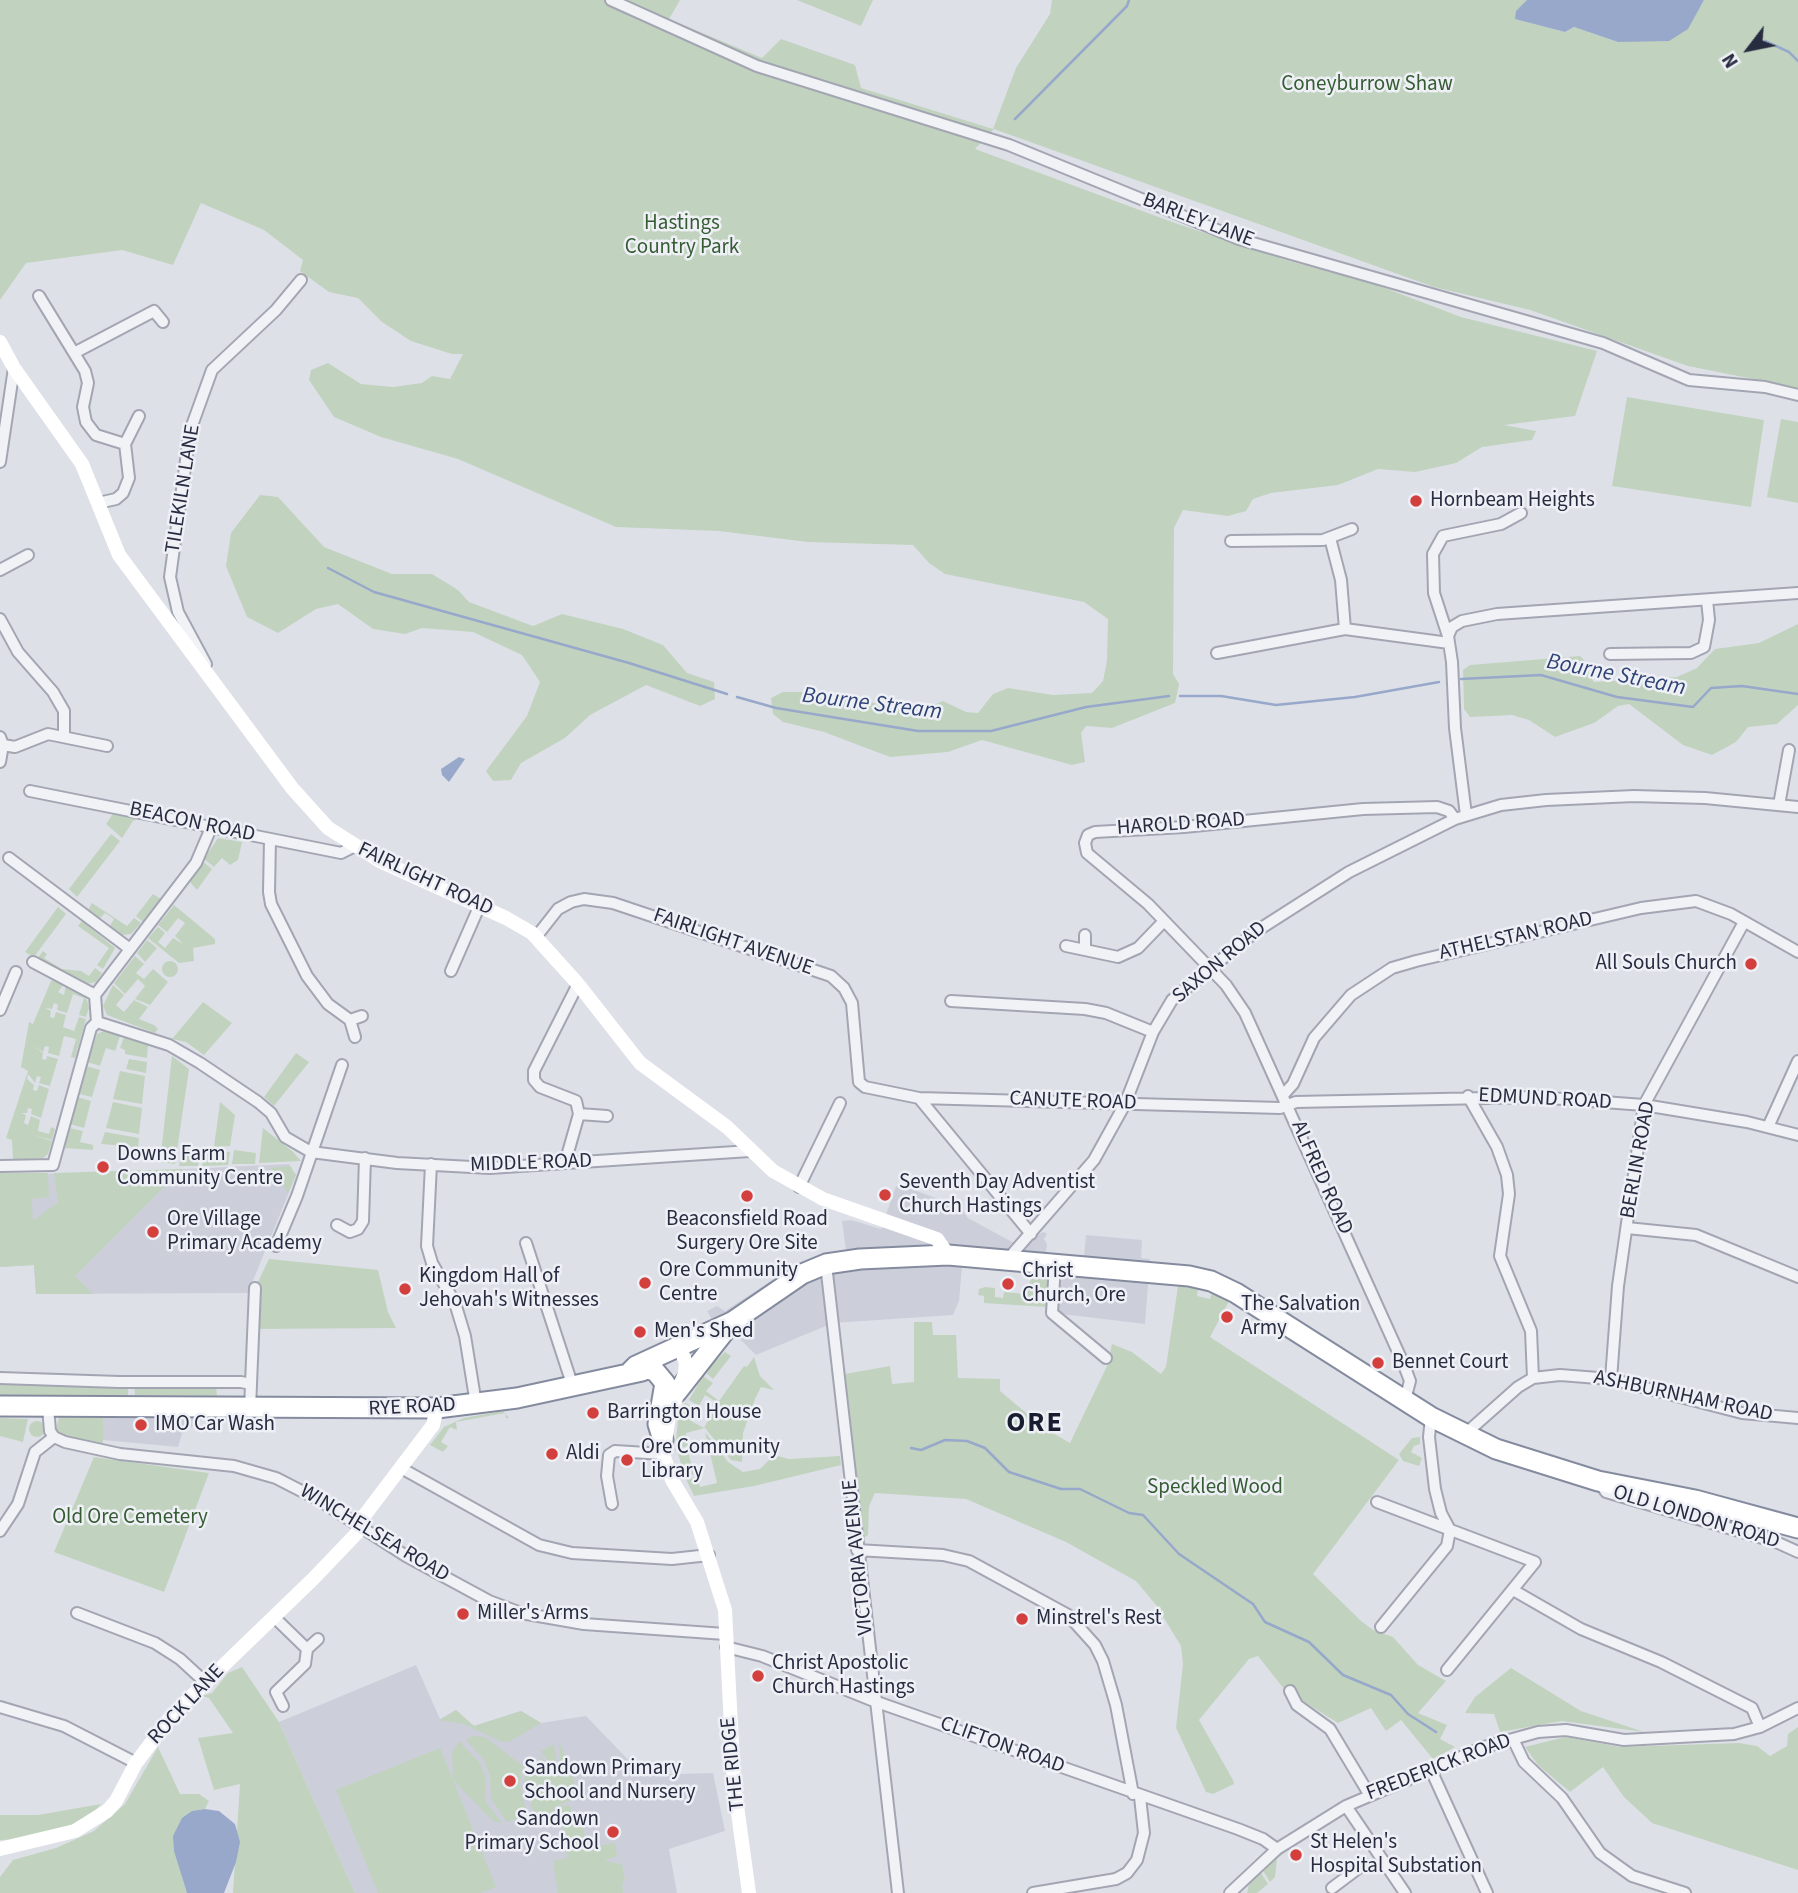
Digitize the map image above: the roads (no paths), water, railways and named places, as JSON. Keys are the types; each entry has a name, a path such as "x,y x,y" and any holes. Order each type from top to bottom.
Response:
{"highway":[{"name":"OLD LONDON ROAD","path":"682,1351 728,1327 802,1273 826,1264 860,1259 948,1255 1189,1276 1211,1281 1237,1293 1431,1417 1496,1449 1598,1481 1695,1500 1798,1528"},
{"path":"677,1392 728,1327"},
{"name":"RYE ROAD","path":"0,1406 437,1408 573,1387 639,1370 682,1351"},
{"path":"639,1370 654,1371 665,1383 658,1424 663,1447"}],"street":[{"name":"BARLEY LANE","path":"611,0 757,66 1009,145 1239,239 1603,343 1689,380 1765,387 1798,395"},
{"name":"TILEKILN LANE","path":"216,685 177,612 170,577 190,431 212,370 276,310 301,280"},
{"path":"39,296 74,353 88,383 83,407 86,422 96,435 125,444"},
{"path":"148,299 163,322"},
{"path":"74,353 154,311"},
{"name":"FAIRLIGHT ROAD","path":"0,342 14,368 82,464 119,555 292,788 328,828 353,847 506,918 536,937 578,984 640,1063 727,1127 751,1151 799,1187 887,1223 930,1236 943,1243 948,1255"},
{"path":"0,462 14,368"},
{"path":"99,503 116,499 123,494 129,478 125,444 139,416"},
{"path":"1521,513 1501,524 1443,536 1433,554 1434,593 1449,639 1461,817 1501,805 1634,796 1705,798 1798,807"},
{"path":"1231,541 1330,538 1352,530"},
{"path":"1330,538 1340,580 1345,629"},
{"path":"0,570 28,555"},
{"path":"1449,639 1452,627 1478,616 1798,593"},
{"path":"1610,654 1691,653 1704,647 1709,620 1707,600"},
{"path":"0,618 18,652 53,692 64,711 64,735"},
{"path":"1217,653 1345,629 1449,639"},
{"path":"0,762 2,741 15,747 48,734 64,735 107,746"},
{"path":"1779,805 1788,750"},
{"name":"BEACON ROAD","path":"30,791 341,853 353,847"},
{"name":"HAROLD ROAD","path":"1208,967 1164,921 1087,853 1088,835 1363,809 1437,807 1461,817"},
{"name":"SAXON ROAD","path":"1006,1261 1094,1160 1125,1104 1153,1032 1172,1000 1208,967 1289,908 1337,879 1461,817"},
{"path":"0,1166 52,1165 91,1028 97,1022 95,995 196,863 211,828"},
{"path":"270,839 269,892 279,922 316,990 350,1020 355,1037"},
{"path":"9,858 130,949"},
{"name":"FAIRLIGHT AVENUE","path":"536,937 558,909 570,902 584,900 613,903 831,976 844,988 852,1003 859,1082"},
{"name":"ATHELSTAN ROAD","path":"1286,1099 1309,1046 1325,1023 1351,995 1392,968 1641,908 1682,901 1696,901 1717,907 1798,953"},
{"path":"451,971 480,907"},
{"path":"1066,946 1118,957 1138,948 1164,921"},
{"name":"BERLIN ROAD","path":"1611,1379 1612,1340 1644,1105 1744,922"},
{"path":"1085,935 1085,949"},
{"path":"33,962 95,995"},
{"name":"ALFRED ROAD","path":"1208,967 1245,1013 1286,1099 1405,1365 1410,1381 1405,1400"},
{"path":"0,1010 16,972"},
{"path":"565,1163 579,1114 576,1101 540,1087 534,1080 534,1071 578,984"},
{"path":"951,1001 1085,1009 1106,1013 1153,1032"},
{"path":"350,1020 362,1016"},
{"path":"97,1022 169,1045 200,1063 258,1102 271,1114 285,1137 311,1152"},
{"path":"1768,1127 1798,1061"},
{"path":"276,1246 342,1065"},
{"name":"CANUTE ROAD","path":"859,1082 865,1087 919,1098 1267,1108 1286,1099"},
{"path":"1464,1435 1518,1387 1533,1378 1531,1331 1500,1256 1509,1194 1507,1175 1497,1147 1468,1096"},
{"name":"EDMUND ROAD","path":"1286,1099 1536,1097 1644,1105 1768,1127 1798,1135"},
{"path":"919,1098 1031,1234"},
{"path":"799,1187 841,1104"},
{"path":"579,1114 607,1116"},
{"name":"MIDDLE ROAD","path":"311,1152 490,1168 751,1151"},
{"path":"337,1225 342,1230 353,1231 363,1221 365,1158"},
{"path":"431,1164 427,1246 432,1263 455,1303 465,1336 476,1404"},
{"path":"1627,1228 1696,1235 1798,1277"},
{"path":"526,1243 573,1387"},
{"name":"VICTORIA AVENUE","path":"826,1264 898,1893"},
{"path":"1055,1265 1052,1313 1106,1358"},
{"path":"250,1409 255,1288"},
{"path":"682,1351 685,1373 677,1392 663,1447 672,1480 697,1522 709,1555 725,1610 725,1641"},
{"name":"ASHBURNHAM ROAD","path":"1533,1378 1560,1376 1611,1379 1742,1413 1798,1418"},
{"path":"0,1378 251,1384"},
{"path":"0,1531 18,1504 35,1452 54,1437 49,1424 48,1407"},
{"name":"ROCK LANE","path":"0,1849 55,1838 94,1820 116,1801 136,1763 165,1723 339,1553 433,1425 437,1408"},
{"path":"1381,1627 1447,1546 1450,1530 1441,1513 1435,1489 1429,1437 1431,1417"},
{"name":"WINCHELSEA ROAD","path":"54,1437 101,1451 256,1470 300,1490 406,1556 489,1601 521,1613 584,1624 725,1641"},
{"path":"612,1504 607,1476 609,1455 615,1451 663,1447"},
{"path":"401,1468 539,1545 572,1553 672,1559 709,1555"},
{"name":"OLD LONDON ROAD","path":"1598,1481 1606,1492 1776,1542 1798,1552"},
{"path":"1377,1502 1535,1562 1447,1670"},
{"path":"857,1550 943,1555 969,1562 1068,1615 1095,1645 1103,1661 1116,1705 1144,1833 1137,1860 1127,1873 1116,1879 1033,1893"},
{"path":"1513,1590 1581,1629 1661,1662 1752,1708 1760,1727"},
{"path":"77,1613 155,1643 180,1659 205,1682"},
{"path":"274,1617 307,1648"},
{"path":"283,1706 276,1692 304,1664 307,1648 318,1639"},
{"name":"CLIFTON ROAD","path":"725,1641 874,1701 1238,1829 1263,1839 1277,1849"},
{"name":"THE RIDGE","path":"725,1641 734,1784 749,1893"},
{"path":"1290,1691 1297,1705 1330,1729 1369,1794"},
{"path":"0,1707 73,1730 136,1763"},
{"name":"FREDERICK ROAD","path":"1233,1892 1277,1849 1346,1806 1484,1747 1566,1730 1624,1740 1682,1739 1734,1734 1760,1727 1798,1708"},
{"path":"1513,1739 1524,1762 1562,1798 1600,1853 1632,1876 1665,1890 1685,1893"},
{"path":"1430,1770 1487,1893"},
{"path":"1346,1806 1405,1893"},
{"path":"1337,1889 1364,1864"}],"water":[{"path":"1527,0 1704,0 1688,29 1669,41 1618,42 1574,27 1565,32 1515,19 1516,11"},
{"path":"459,757 465,759 449,782 442,775 441,769"},
{"path":"192,1811 219,1811 235,1824 240,1842 236,1862 224,1893 187,1893 174,1851 173,1836 182,1818"}],"waterway":[{"path":"1015,119 1127,6 1129,0"},
{"path":"1765,41 1789,52 1798,61"},
{"name":"Bourne Stream","path":"328,568 374,592 629,663 727,694"},
{"name":"Bourne Stream","path":"1461,679 1541,675 1617,697 1693,707 1711,688 1742,686 1798,694"},
{"name":"Bourne Stream","path":"1180,696 1221,696 1276,705 1355,697 1439,682"},
{"name":"Bourne Stream","path":"737,697 776,708 918,731 991,731 1086,707 1169,696"},
{"path":"911,1448 921,1450 945,1440 967,1441 985,1448 1009,1472 1061,1489 1080,1489 1129,1513 1143,1515 1179,1554 1253,1604 1265,1622 1309,1642 1343,1675 1391,1695 1408,1714 1436,1732"}],"place":[{"name":"Hornbeam Heights","path":"1416,501"},
{"name":"All Souls Church","path":"1751,964"},
{"name":"Downs Farm Community Centre","path":"103,1167"},
{"name":"Seventh Day Adventist Church Hastings","path":"885,1195"},
{"name":"Beaconsfield Road Surgery Ore Site","path":"747,1196"},
{"name":"Ore Village Primary Academy","path":"153,1232"},
{"name":"Ore Community Centre","path":"645,1283"},
{"name":"Christ Church, Ore","path":"1008,1284"},
{"name":"Kingdom Hall of Jehovah's Witnesses","path":"405,1289"},
{"name":"The Salvation Army","path":"1227,1317"},
{"name":"Men's Shed","path":"640,1332"},
{"name":"Bennet Court","path":"1378,1363"},
{"name":"Barrington House","path":"593,1413"},
{"name":"IMO Car Wash","path":"141,1425"},
{"name":"Aldi","path":"552,1454"},
{"name":"Ore Community Library","path":"627,1460"},
{"name":"Miller's Arms","path":"463,1614"},
{"name":"Minstrel's Rest","path":"1022,1619"},
{"name":"Christ Apostolic Church Hastings","path":"758,1676"},
{"name":"Sandown Primary School and Nursery","path":"510,1781"},
{"name":"Sandown Primary School","path":"613,1832"},
{"name":"St Helen's Hospital Substation","path":"1296,1855"}],"district":[{"name":"ORE","path":"1035,1425"}],"park label":[{"name":"Coneyburrow Shaw","path":"1367,85"},
{"name":"Hastings Country Park","path":"682,236"},
{"name":"Speckled Wood","path":"1215,1488"},
{"name":"Old Ore Cemetery","path":"130,1518"}]}
